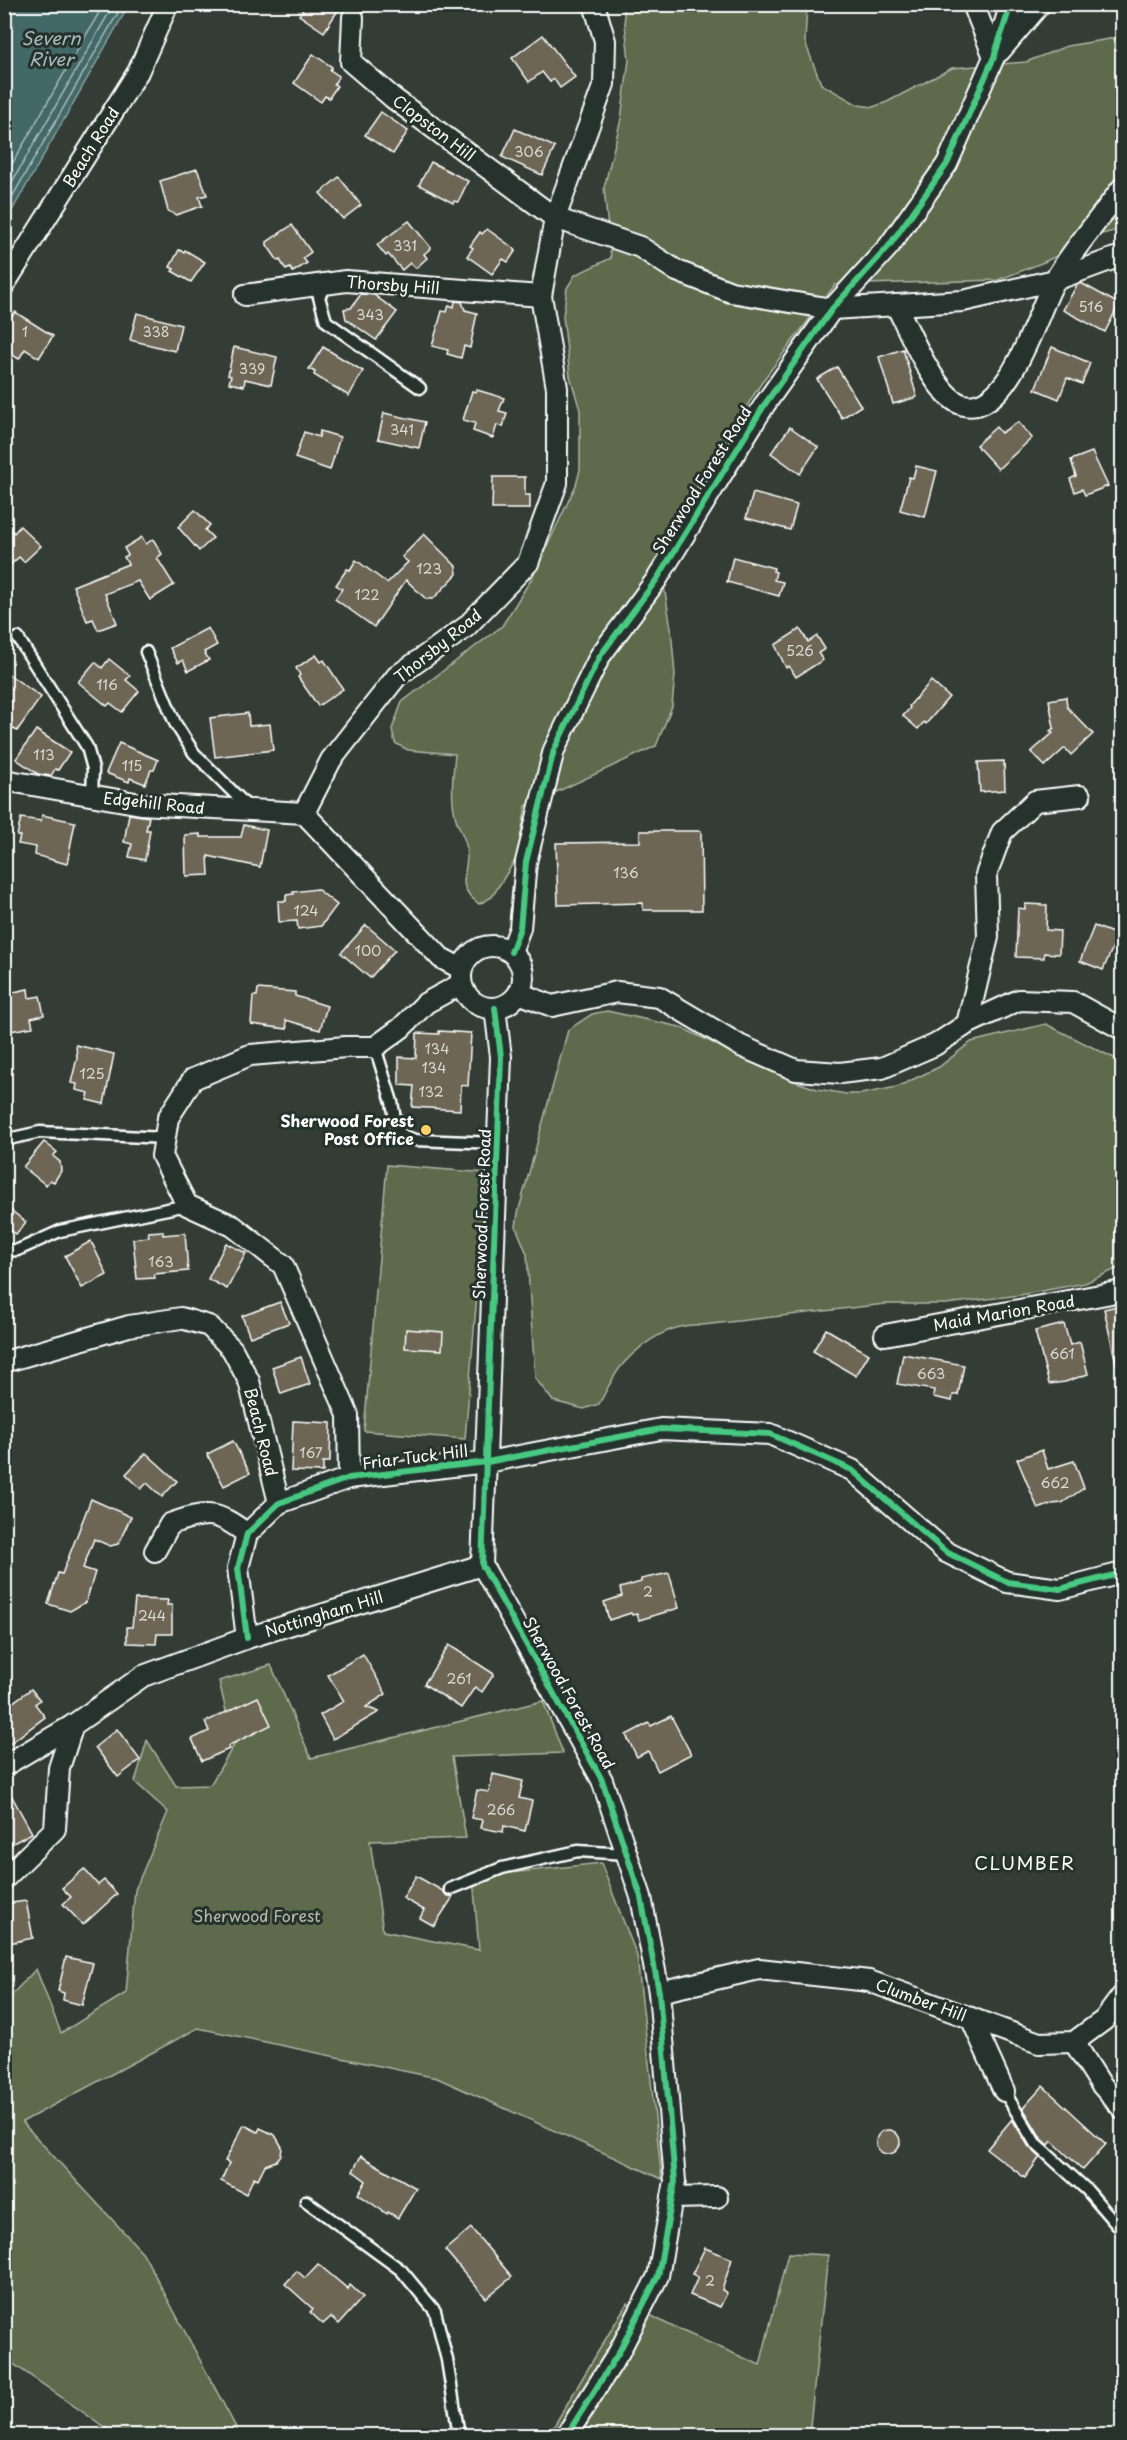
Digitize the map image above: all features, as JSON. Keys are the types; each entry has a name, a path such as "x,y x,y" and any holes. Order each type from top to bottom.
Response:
{"street":[{"name":"Beach Road","path":"4,285 138,72 168,4"},
{"path":"555,218 604,84 605,41 594,4"},
{"path":"973,4 994,57"},
{"path":"994,57 1011,4"},
{"path":"994,57 1040,4"},
{"name":"Clopston Hill","path":"352,17 351,62 393,98 555,218 640,247 677,271 731,292 832,309 963,301 1055,280 1115,258 1122,260"},
{"name":"Sherwood Forest Road","path":"511,952 520,928 526,862 554,750 600,656 657,579 765,404 832,309 889,246 947,164 994,57"},
{"path":"896,305 933,378 943,392 962,405 980,405 996,394 1018,363 1055,280 1122,188"},
{"name":"Thorsby Road","path":"304,813 331,760 397,676 466,627 528,563 557,483 557,388 541,296 555,218"},
{"name":"Thorsby Hill","path":"245,294 346,281 541,296"},
{"name":"Edgehill Road","path":"4,780 141,804 253,812 304,813"},
{"path":"967,1024 987,938 986,875 1002,832 1035,801 1080,796"},
{"path":"187,1205 162,1156 168,1118 193,1079 250,1055 346,1047 375,1047 401,1028 426,1003 462,976 470,956 482,948 497,946 511,952 520,964 523,978 519,993 509,1003 495,1008 480,1006 468,997 462,976 441,958 304,813"},
{"path":"519,993 552,1006 617,992 659,997 741,1046 796,1070 840,1073 882,1068 935,1045 967,1024 1019,1000 1073,1002 1122,1029"},
{"name":"Sherwood Forest Road","path":"495,1008 501,1057 482,1565 602,1780 641,1897 659,1992 675,2181 658,2276 619,2352 566,2436"},
{"name":"Friar Tuck Hill","path":"187,1205 233,1226 283,1265 348,1415 350,1478"},
{"name":"Maid Marion Road","path":"885,1335 1122,1291"},
{"name":"Beach Road","path":"4,1362 129,1326 181,1318 209,1326 232,1349 249,1381 279,1503"},
{"name":"Friar Tuck Hill","path":"279,1503 350,1478 487,1462 661,1429 770,1434 852,1470 946,1552 1007,1582 1060,1589 1122,1573"},
{"path":"247,1638 238,1568 247,1534 279,1503"},
{"path":"154,1551 170,1524 197,1514 227,1519 247,1534"},
{"name":"Nottingham Hill","path":"4,1766 73,1725 143,1676 247,1638 482,1565"},
{"path":"4,1879 55,1829 59,1768 73,1725"},
{"name":"Clumber Hill","path":"659,1992 759,1969 869,1981 1039,2043 1074,2042"},
{"path":"1122,1996 1104,2020 1074,2042 1100,2083 1122,2108"},
{"path":"971,2018 1004,2091"},
{"path":"672,2198 717,2198"}],"lane":[{"path":"326,283 319,297 326,321 420,388"},
{"path":"18,638 87,747 93,770 92,796"},
{"path":"146,652 175,723 194,753 253,812"},
{"path":"375,1047 392,1102 397,1130 404,1137 415,1140 498,1143"},
{"path":"4,1140 40,1132 165,1138"},
{"path":"4,1251 18,1250 60,1230 187,1205"},
{"path":"450,1889 502,1868 578,1851 627,1854"},
{"path":"1004,2091 1035,2143 1087,2190 1117,2225 1122,2226"},
{"path":"306,2201 400,2270 435,2311 447,2360 459,2436"}],"green space":[{"path":"623,5 807,5 805,42 821,84 858,105 873,107 952,68 1026,62 1067,46 1122,37 1122,229 1102,234 1044,262 998,280 835,285 764,379 712,461 659,556 671,628 675,675 672,706 656,746 526,806 517,857 492,897 479,904 466,891 464,885 467,850 453,803 455,754 408,750 395,743 392,729 402,702 502,626 532,578 576,485 580,470 580,410 570,376 563,316 567,288 575,275 611,258 604,188 621,119 629,60"},
{"path":"607,1011 680,1027 788,1079 817,1089 846,1094 861,1094 897,1087 939,1067 971,1042 1046,1024 1122,1062 1122,1268 1085,1283 1020,1295 946,1304 885,1304 680,1327 659,1335 631,1356 616,1373 599,1404 584,1409 553,1401 535,1378 527,1254 516,1227 568,1030 592,1014"},
{"path":"387,1165 487,1173 465,1439 364,1431"},
{"name":"Sherwood Forest","path":"271,1665 311,1758 543,1701 563,1753 452,1757 466,1838 370,1841 383,1931 479,1950 473,1877 601,1863 637,1956 662,2179 437,2078 198,2028 22,2122 143,2253 240,2435 116,2435 5,2358 4,2003 36,1969 61,2033 126,1993 135,1890 168,1812 135,1782 147,1740 176,1786 210,1785 234,1745 219,1681"},
{"path":"788,2253 828,2255 809,2435 548,2436 627,2303 671,2326 760,2365"}],"water":[{"name":"Severn River","path":"4,5 129,5 5,223"}],"building":[{"path":"306,4 342,4 324,32 299,15"},
{"path":"543,35 575,77 560,88 554,79 550,82 542,72 529,82 512,58"},
{"path":"313,54 332,67 330,70 339,76 334,84 337,86 329,98 325,96 321,102 294,83"},
{"path":"381,112 408,131 393,154 365,135"},
{"path":"515,129 555,147 542,175 502,157"},
{"path":"431,162 468,181 458,202 453,203 419,185"},
{"path":"197,169 207,195 199,197 202,206 176,215 168,211 160,181"},
{"path":"339,177 361,205 343,219 320,193"},
{"path":"409,221 431,248 424,254 427,258 416,268 410,263 402,270 377,245"},
{"path":"292,225 311,252 303,258 307,263 293,272 290,268 286,270 267,245 267,242"},
{"path":"487,229 516,250 508,262 503,259 492,274 467,256 473,248 470,246 480,232 482,234"},
{"path":"179,250 184,252 185,250 205,262 191,282 172,271 174,269 170,267"},
{"path":"1081,283 1119,304 1105,332 1063,310 1077,285"},
{"path":"361,294 374,295 397,312 376,340 346,319 344,309 351,308"},
{"path":"455,301 462,302 465,310 477,313 470,348 464,346 461,358 447,354 448,350 432,346 442,311 447,312 449,305 454,307"},
{"path":"15,312 53,336 39,358 25,349 19,359 4,350 4,327"},
{"path":"137,313 181,325 175,351 130,340"},
{"path":"234,347 277,357 271,385 245,379 244,386 229,383 231,376 228,375"},
{"path":"323,347 363,371 349,396 314,375 315,372 309,369"},
{"path":"1052,347 1090,363 1082,384 1067,378 1059,399 1035,389"},
{"path":"903,349 917,397 893,404 879,357"},
{"path":"837,367 861,406 842,418 817,379"},
{"path":"477,390 504,398 499,411 507,413 503,427 497,425 493,438 473,431 475,423 463,420 472,391"},
{"path":"384,413 425,422 419,448 378,439"},
{"path":"1018,422 1032,438 998,469 976,445 996,427 1001,433"},
{"path":"790,427 818,447 800,474 771,453"},
{"path":"320,431 340,437 330,470 295,458 304,432 319,437"},
{"path":"1092,452 1108,486 1085,495 1082,489 1075,492 1070,479 1076,476 1071,460"},
{"path":"916,466 937,471 925,517 900,510 909,477 913,478"},
{"path":"493,477 525,477 525,495 530,495 530,509 492,509"},
{"path":"753,493 797,505 790,530 746,518"},
{"path":"195,510 210,525 205,530 213,538 199,551 178,527"},
{"path":"4,523 14,533 20,526 41,546 24,562 19,557 4,571"},
{"path":"424,534 456,566 457,574 433,599 426,599 406,580 374,627 335,599 342,589 336,585 356,560 387,583 408,562 402,557"},
{"path":"142,537 146,544 153,539 162,554 157,558 174,585 150,600 138,581 105,594 117,623 98,630 93,619 87,621 73,586 128,564 124,557 128,555 124,548"},
{"path":"733,557 774,568 773,571 776,572 774,580 783,582 779,596 727,582"},
{"path":"208,628 217,645 204,652 209,660 188,671 183,660 178,663 170,648"},
{"path":"800,629 808,642 817,636 825,649 818,653 823,660 796,677 789,666 786,668 775,645"},
{"path":"316,655 321,662 324,660 343,689 318,706 298,677 300,675 296,668"},
{"path":"109,659 130,676 126,680 139,691 122,712 110,703 107,706 78,682 95,662 102,668"},
{"path":"4,671 41,697 17,731 4,722"},
{"path":"931,681 949,697 926,724 924,722 918,729 903,716"},
{"path":"1066,697 1067,707 1093,734 1071,755 1065,748 1045,766 1031,752 1053,733 1050,731 1054,728 1049,700"},
{"path":"248,713 249,726 270,724 273,750 215,757 210,718"},
{"path":"36,730 70,752 51,776 38,774 16,759"},
{"path":"119,743 158,760 145,784 130,778 129,782 106,773"},
{"path":"1004,761 1005,790 980,792 978,762"},
{"path":"129,814 149,817 146,830 150,830 145,860 129,857 132,844 124,842"},
{"path":"42,815 75,822 67,864 35,855 36,847 18,844 20,836 17,836 21,818 41,821"},
{"path":"244,825 267,830 260,867 208,856 209,875 186,876 185,835 241,837"},
{"path":"640,831 701,831 702,910 643,910 643,903 558,905 556,843 640,842"},
{"path":"317,889 337,905 321,926 298,929 297,921 279,922 278,901 286,901 286,895 294,894 293,892"},
{"path":"1025,904 1047,905 1046,930 1060,931 1059,954 1044,953 1044,958 1016,957 1018,908 1025,909"},
{"path":"366,925 395,950 370,978 341,953"},
{"path":"1094,926 1118,935 1103,970 1080,961"},
{"path":"28,989 29,998 40,996 44,1015 31,1018 33,1027 4,1032 4,994"},
{"path":"258,989 295,992 295,996 327,1006 320,1030 286,1020 287,1029 251,1024 253,996 257,996"},
{"path":"439,1031 471,1033 468,1086 461,1085 460,1110 412,1107 414,1086 399,1085 399,1057 416,1058 417,1033 439,1034"},
{"path":"76,1045 114,1054 104,1104 87,1100 89,1093 76,1090 77,1084 71,1083 77,1058"},
{"path":"44,1142 57,1152 53,1156 60,1162 61,1171 54,1182 50,1180 46,1185 23,1167"},
{"path":"4,1205 26,1222 16,1234 4,1225"},
{"path":"163,1231 163,1235 185,1233 188,1271 154,1274 155,1278 137,1279 133,1239 149,1237 148,1232"},
{"path":"91,1241 107,1275 82,1288 65,1256"},
{"path":"226,1243 246,1253 227,1289 208,1279"},
{"path":"280,1302 289,1323 250,1337 242,1316"},
{"path":"1122,1305 1122,1363 1116,1363 1104,1309"},
{"path":"1064,1324 1070,1345 1080,1342 1088,1374 1065,1382 1049,1384 1035,1331"},
{"path":"406,1329 443,1332 442,1350 405,1348"},
{"path":"826,1329 869,1354 856,1376 813,1351"},
{"path":"903,1354 964,1365 958,1395 953,1395 952,1401 933,1397 934,1390 897,1384"},
{"path":"301,1357 310,1384 281,1394 272,1367"},
{"path":"293,1421 331,1423 330,1462 323,1462 323,1472 291,1471"},
{"path":"233,1441 250,1473 224,1486 207,1454"},
{"path":"1042,1450 1048,1469 1074,1461 1084,1488 1062,1503 1038,1509 1017,1459"},
{"path":"146,1453 177,1481 162,1497 147,1483 141,1489 126,1474"},
{"path":"91,1499 131,1517 118,1544 110,1546 94,1539 83,1568 95,1572 86,1602 70,1611 48,1604 58,1573 62,1574"},
{"path":"669,1573 679,1608 639,1620 637,1614 632,1615 631,1613 609,1620 604,1602 622,1596 620,1588 641,1582 641,1579"},
{"path":"135,1599 168,1600 167,1605 172,1605 172,1634 157,1634 156,1644 127,1643 127,1627 132,1627"},
{"path":"449,1645 494,1674 482,1692 475,1687 461,1708 424,1684"},
{"path":"363,1654 386,1694 366,1707 379,1712 333,1739 320,1715 344,1701 328,1675"},
{"path":"31,1689 40,1700 35,1704 45,1717 4,1748 4,1709"},
{"path":"258,1697 271,1725 228,1746 229,1749 202,1761 192,1739 209,1731 205,1722"},
{"path":"671,1716 691,1754 658,1771 648,1751 637,1757 626,1735 649,1723 651,1726"},
{"path":"117,1729 140,1760 118,1777 95,1747"},
{"path":"493,1774 523,1781 519,1798 532,1801 525,1831 504,1826 503,1832 481,1828 483,1820 471,1818 477,1790 489,1792"},
{"path":"4,1782 32,1833 4,1848"},
{"path":"84,1869 98,1885 104,1880 117,1894 83,1925 63,1904 71,1897 62,1888"},
{"path":"416,1876 453,1897 434,1926 420,1918 424,1910 403,1898"},
{"path":"26,1901 33,1938 9,1943 8,1935 4,1936 4,1904"},
{"path":"66,1957 93,1963 82,2005 63,2000 64,1993 58,1991"},
{"path":"1043,2086 1106,2144 1083,2170 1052,2141 1049,2145 1041,2138 1023,2108"},
{"path":"1012,2119 1029,2147 1040,2157 1025,2178 987,2149"},
{"path":"244,2125 258,2132 260,2128 275,2135 282,2147 281,2155 276,2161 265,2165 258,2179 254,2177 246,2194 221,2181 229,2163 225,2161"},
{"path":"888,2130 897,2133 900,2142 897,2151 888,2154 879,2151 876,2142 879,2133"},
{"path":"361,2156 416,2188 398,2218 388,2212 387,2214 358,2194 366,2181 353,2171"},
{"path":"471,2228 512,2277 486,2298 445,2250"},
{"path":"705,2248 732,2259 722,2290 727,2293 720,2307 690,2295 698,2277 692,2274"},
{"path":"318,2264 348,2289 350,2285 363,2297 339,2324 331,2317 323,2324 310,2312 313,2309 285,2284 297,2271 305,2278"}],"cycle path":[{"path":"511,952 520,928 526,862 554,750 600,656 657,579 765,404 832,309 889,246 947,164 994,57 1011,4"},
{"path":"495,1008 501,1057 482,1565 602,1780 641,1897 659,1992 675,2181 658,2276 619,2352 566,2436"},
{"path":"247,1638 238,1568 247,1534 279,1503 349,1478 487,1462 661,1429 770,1434 852,1470 946,1552 1007,1582 1060,1589 1122,1573"}],"place":[{"name":"Sherwood Forest Post Office","path":"426,1130"}],"district":[{"name":"CLUMBER","path":"1025,1864"}]}
